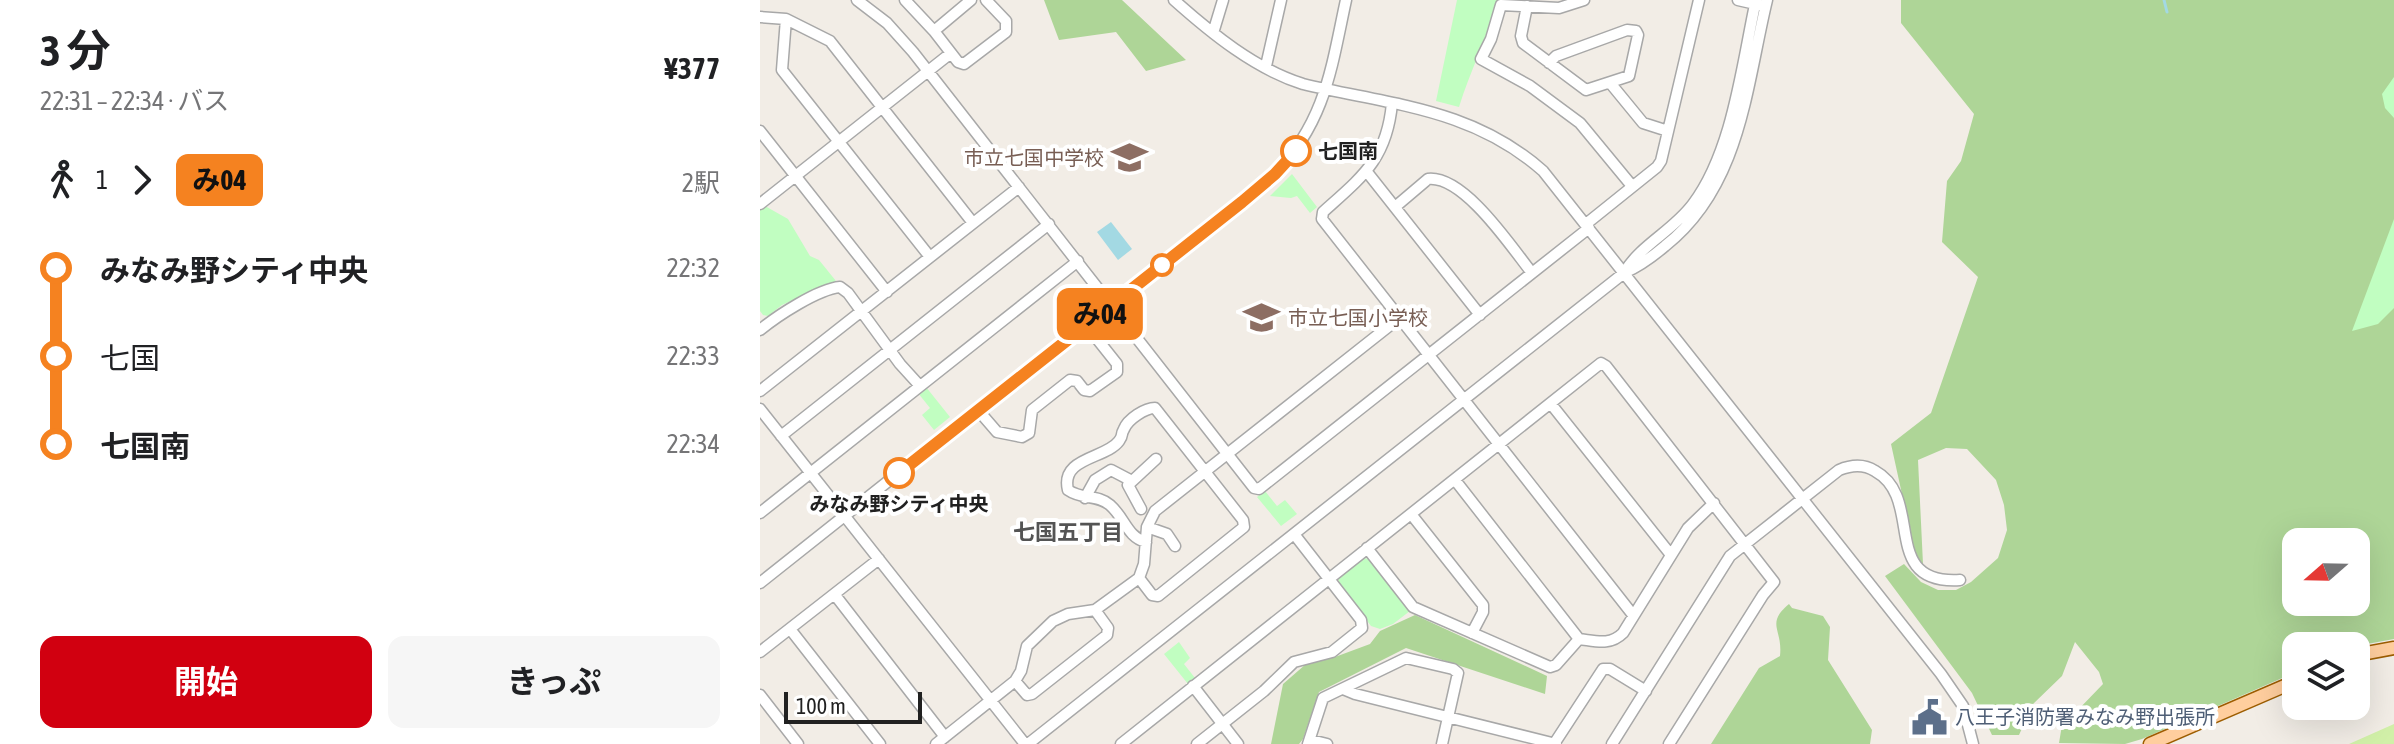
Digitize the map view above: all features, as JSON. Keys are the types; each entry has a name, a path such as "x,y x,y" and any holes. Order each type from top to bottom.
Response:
{"main road":[{"path":"2370,652 2394,648"},
{"path":"2150,744 2282,687"}],"street":[{"path":"857,0 898,34 1254,488 1259,489 1532,273 1661,161 1699,0"},
{"path":"905,0 961,64 967,63 1006,32 1006,21 986,0"},
{"path":"934,31 971,0"},
{"path":"1174,0 1213,33 1298,82 1458,119 1502,139 1543,171 1957,697 1968,717 1973,744"},
{"path":"1213,33 1223,0"},
{"path":"1266,66 1281,0"},
{"path":"760,583 1275,174 1296,151 1310,129 1326,89 1346,0"},
{"path":"1584,0 1559,8 1501,5 1482,60 1530,86 1580,123 1632,186"},
{"path":"760,409 1026,744 1624,273 1633,258 1668,231 1692,205 1719,158 1761,3 1738,0"},
{"path":"1527,6 1522,41 1549,63 1586,90 1611,84 1631,73 1638,39 1636,31 1627,30 1556,56 1549,63"},
{"path":"760,17 786,19 830,41 973,223"},
{"path":"786,19 782,70 930,257"},
{"path":"760,204 951,53"},
{"path":"1611,84 1643,123 1668,131"},
{"path":"1392,103 1384,141 1367,172 1323,212 1322,219 1633,615"},
{"path":"760,131 887,292"},
{"path":"1367,172 1480,315"},
{"path":"1395,207 1428,179 1437,180 1474,200 1532,273"},
{"path":"760,391 1019,187"},
{"path":"781,436 1049,224"},
{"path":"762,508 1078,261"},
{"path":"762,325 834,287 843,289 889,351 920,386"},
{"path":"835,595 941,740 1015,681 1021,671 1027,646 1039,632 1068,614 1095,610 1139,578 1150,521 1170,498 1398,319"},
{"path":"978,410 997,432 1022,437 1029,433 1032,410 1070,380 1077,381 1084,390 1090,391 1117,372 1117,364 1086,325"},
{"path":"1121,744 1601,363 1773,579 1774,585 1763,595 1669,744"},
{"path":"1551,404 1671,555"},
{"path":"1139,578 1152,595 1158,596 1242,530 1243,520 1155,408 1148,408 1124,427 1121,440 1105,453 1087,457 1068,475 1066,481 1068,490 1085,498 1098,497 1111,506 1136,539 1146,542"},
{"path":"1156,459 1128,485 1150,521 1167,534 1175,546"},
{"path":"1612,744 1726,562 1839,470 1852,466 1872,469 1893,487 1911,559 1917,568 1933,579 1945,582 1960,580"},
{"path":"1085,498 1095,480 1111,470 1132,481"},
{"path":"1455,480 1579,639 1607,643 1616,640 1688,528 1714,503"},
{"path":"1122,519 1141,509"},
{"path":"1411,514 1483,605 1483,612 1472,633"},
{"path":"1197,744 1296,661 1332,652 1362,628 1361,620 1294,534"},
{"path":"1367,548 1413,607 1550,667 1556,665 1579,639"},
{"path":"760,652 879,559"},
{"path":"1015,681 1027,695 1032,694 1107,635 1108,628 1095,610"},
{"path":"790,629 880,744"},
{"path":"1327,744 1309,742 1321,701 1406,658 1453,669 1458,676 1442,744"},
{"path":"1343,689 1555,744 1603,669 1610,669 1646,691"},
{"path":"1193,686 1238,744"},
{"path":"760,695 798,744"}],"green space":[{"path":"1044,0 1122,0 1186,60 1146,71 1116,32 1059,40"},
{"path":"1457,0 1497,0 1459,107 1436,101"},
{"path":"1901,0 2394,0 2394,639 2370,643 2370,632 2282,632 2282,678 2125,744 2059,743 2063,719 2076,712 2103,684 2099,672 2075,642 2062,676 2033,704 2019,735 1992,735 1972,693 1885,576 1904,564 1921,582 1938,590 1956,590 1971,582 1998,558 2007,530 2004,505 1996,480 1967,449 1946,448 1918,460 1923,564 1916,558 1891,444 1931,413 1978,277 1942,242 1947,181 1961,161 1974,114 1901,23"},
{"path":"2394,77 2394,118 2385,108 2382,94"},
{"path":"1292,174 1317,207 1310,213 1297,196 1270,196"},
{"path":"765,206 788,219 810,256 819,260 836,281 782,305 768,316 760,311 760,210"},
{"path":"2394,219 2394,308 2378,324 2352,331"},
{"path":"926,387 950,417 934,430 922,415 930,408 918,393"},
{"path":"1265,491 1277,506 1285,500 1297,514 1281,526 1257,497"},
{"path":"1364,558 1369,559 1410,611 1393,624 1380,629 1371,626 1338,583 1339,577"},
{"path":"1789,604 1792,608 1823,616 1830,627 1828,660 1872,730 1870,744 1711,744 1759,668 1780,656 1776,622"},
{"path":"1415,615 1547,676 1545,694 1406,648 1319,692 1299,744 1271,744 1283,684 1306,664 1370,644 1380,631"},
{"path":"1179,642 1190,658 1184,664 1195,678 1188,684 1164,654"},
{"path":"2394,724 2394,744 2349,744"}],"water":[{"path":"1111,222 1132,249 1118,260 1097,232"}],"waterway":[{"path":"2164,0 2167,12"}],"bus line":[{"name":"み04","path":"899,473 1242,202 1296,151"}],"place":[{"name":"七国南","path":"1296,151"},
{"name":"市立七国中学校","path":"1130,158"},
{"name":"市立七国小学校","path":"1262,318"},
{"name":"みなみ野シティ中央","path":"899,473"},
{"name":"八王子消防署みなみ野出張所","path":"1929,717"}],"district":[{"name":"七国五丁目","path":"1068,532"}]}
